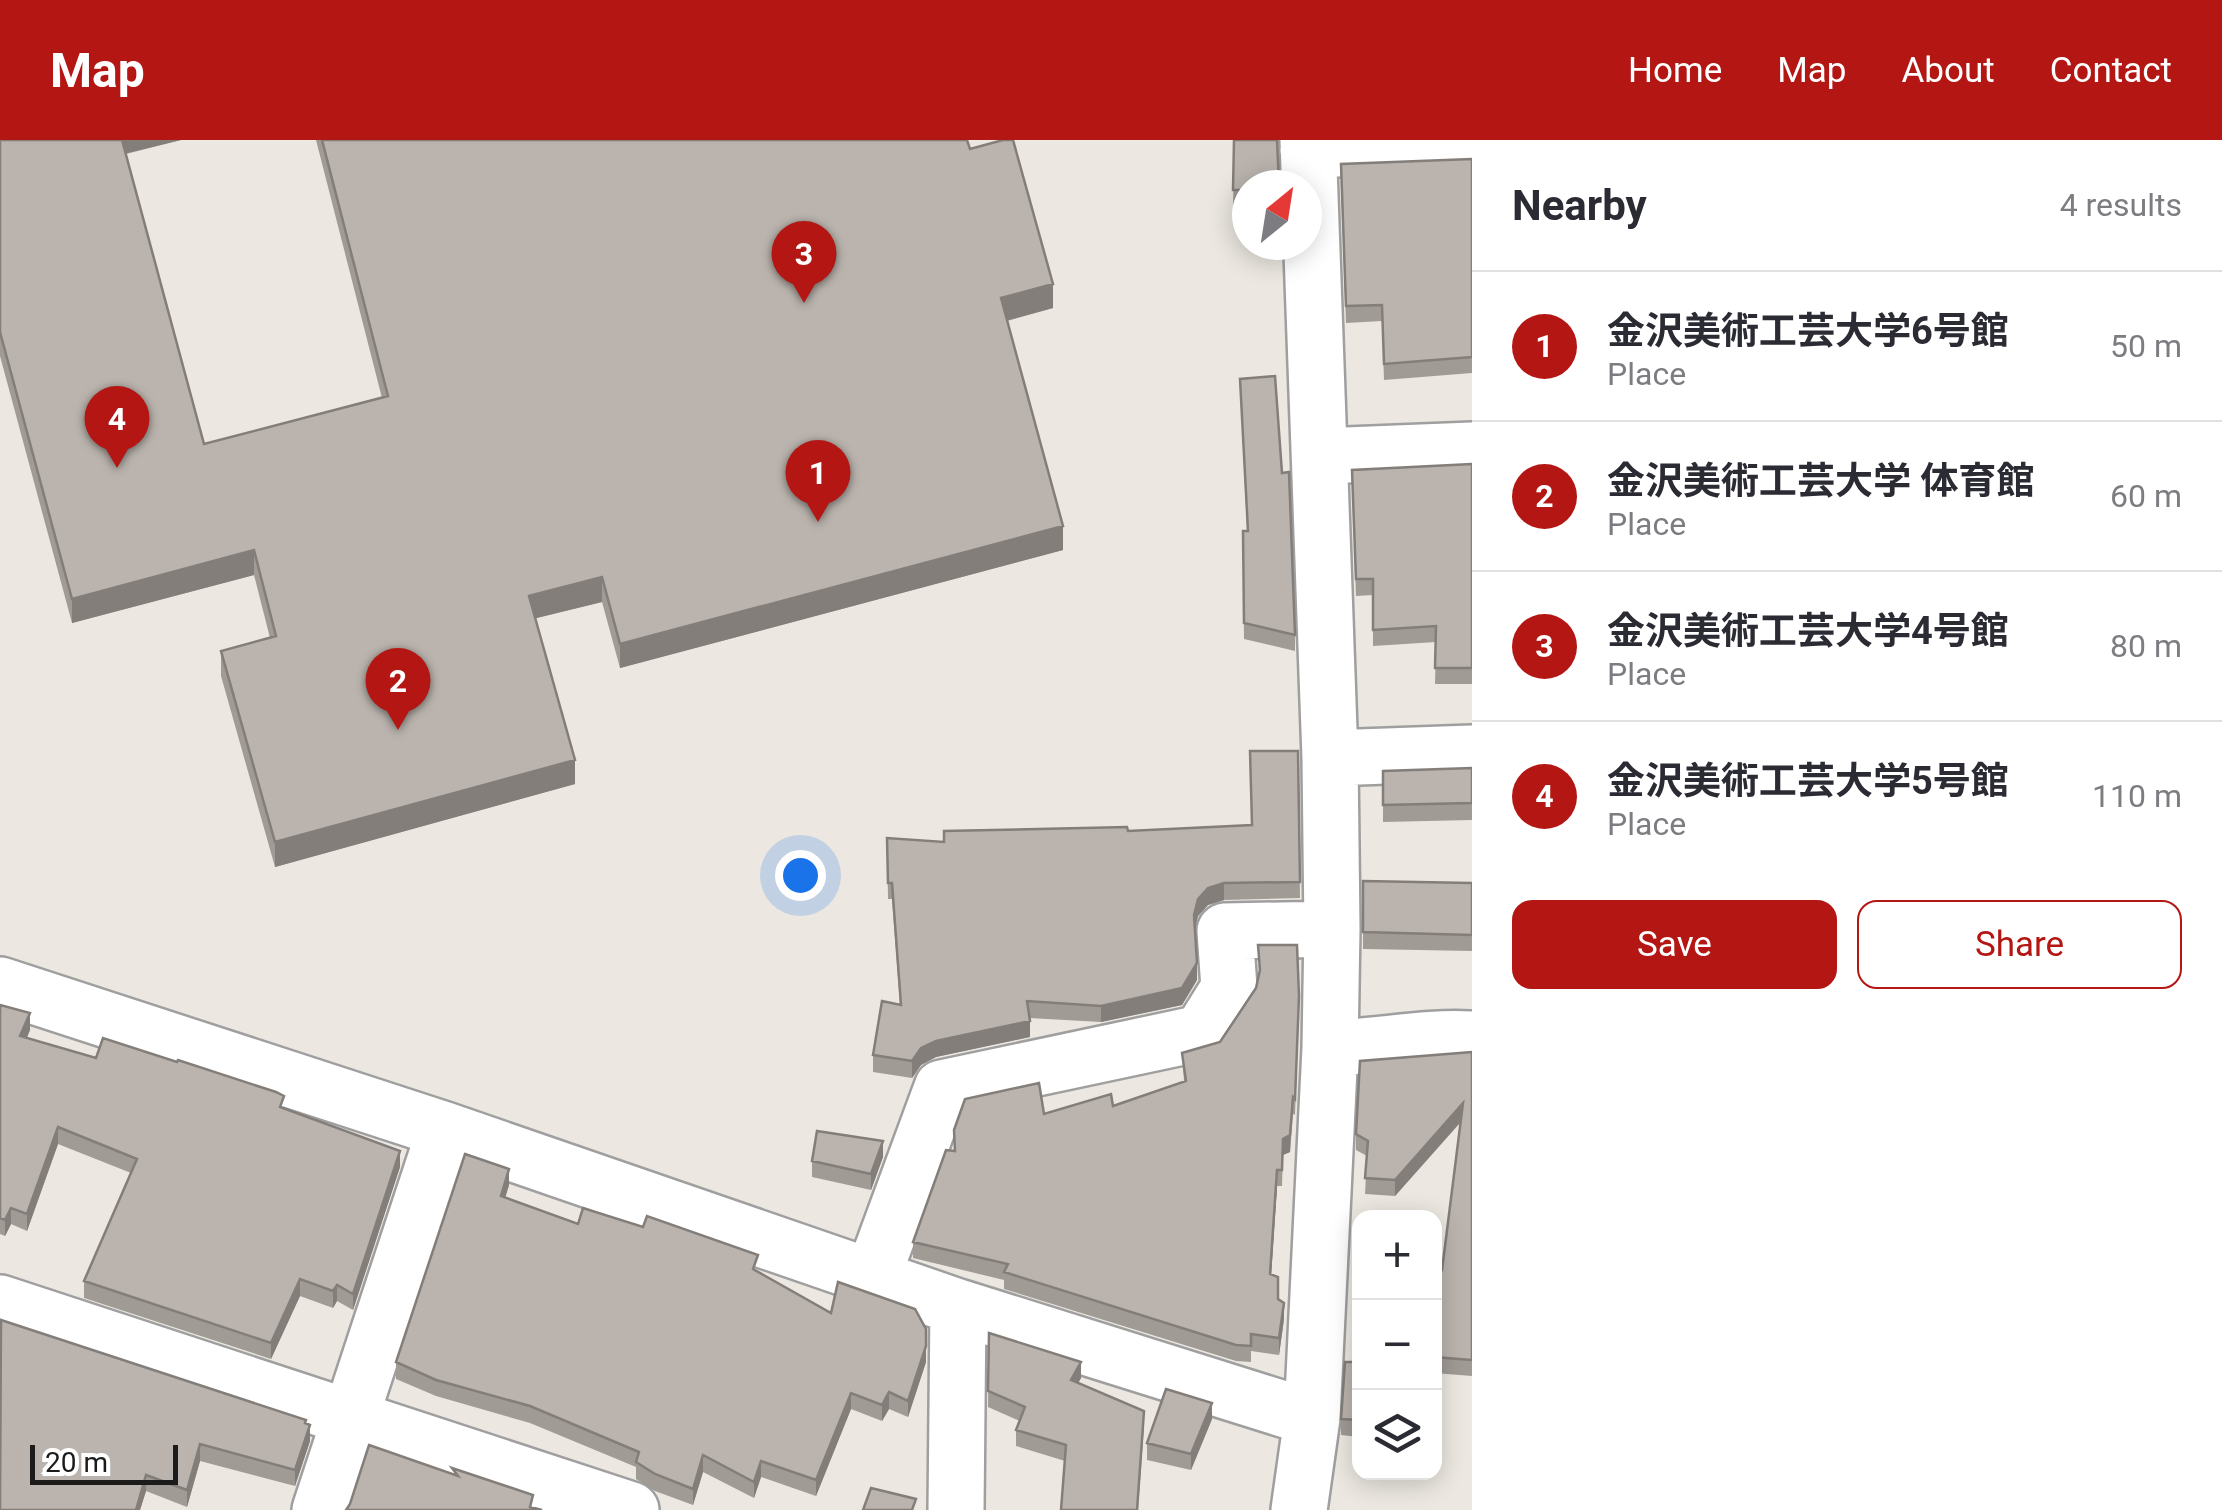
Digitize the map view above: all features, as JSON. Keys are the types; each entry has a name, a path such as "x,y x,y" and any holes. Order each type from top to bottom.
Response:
{"street":[{"path":"1299,1510 1312,1418 1332,930 1321,456 1308,145 1472,144"},
{"path":"1321,456 1472,450"},
{"path":"1330,758 1472,752"},
{"path":"872,1278 942,1088 1201,1033 1228,988 1225,931 1332,930"},
{"path":"0,985 446,1130 958,1308 1312,1418"},
{"path":"1330,1048 1375,1047 1438,1037 1472,1039"},
{"path":"320,1510 446,1130"},
{"path":"0,1303 632,1510"},
{"path":"956,1510 958,1308"}],"building":[{"path":"0,140 122,140 204,444 388,396 322,140 967,140 970,149 1013,140 1053,284 1001,298 1063,526 620,644 602,577 529,596 575,760 275,842 221,651 276,636 254,550 72,599 0,332"},
{"path":"1234,140 1277,140 1278,170 1233,170"},
{"path":"1472,159 1472,357 1384,364 1382,305 1346,306 1341,164"},
{"path":"1275,376 1282,473 1289,472 1295,635 1244,623 1243,531 1248,531 1240,379"},
{"path":"1472,464 1472,668 1435,668 1436,626 1373,630 1373,579 1356,579 1352,470"},
{"path":"1250,751 1298,751 1300,882 1224,883 1208,888 1198,899 1194,915 1197,963 1182,988 1101,1006 1027,1001 1030,1021 936,1041 921,1048 912,1061 873,1055 882,1001 901,1005 887,838 944,842 944,831 1127,827 1128,831 1252,825"},
{"path":"1472,768 1472,803 1383,805 1383,771"},
{"path":"1363,881 1472,883 1472,935 1363,932"},
{"path":"1258,945 1297,945 1295,1099 1290,1135 1283,1139 1282,1170 1277,1170 1270,1274 1278,1277 1278,1299 1284,1303 1279,1338 1251,1334 1251,1346 1236,1345 1004,1272 1008,1264 913,1242 946,1150 955,1151 954,1130 965,1099 1039,1083 1044,1114 1111,1094 1113,1106 1186,1081 1182,1053 1220,1042 1256,988 1260,970"},
{"path":"0,1005 30,1013 20,1036 96,1058 103,1038 178,1060 276,1092 284,1096 280,1107 400,1151 353,1294 337,1285 333,1291 300,1279 271,1343 84,1281 137,1159 58,1127 27,1214 11,1208 5,1220 0,1218"},
{"path":"1472,1052 1472,1360 1442,1358 1442,1270 1463,1103 1395,1180 1365,1178 1368,1141 1356,1134 1360,1061"},
{"path":"817,1131 883,1141 871,1174 812,1161"},
{"path":"465,1154 509,1169 501,1196 578,1224 583,1208 643,1227 647,1216 758,1255 753,1269 831,1313 838,1282 915,1309 926,1329 926,1346 908,1401 889,1392 882,1405 851,1393 816,1480 761,1461 754,1482 703,1455 693,1489 636,1462 639,1452 530,1406 436,1380 396,1362"},
{"path":"1,1320 306,1420 310,1425 295,1470 200,1444 187,1490 146,1475 136,1510 0,1510"},
{"path":"989,1333 1081,1362 1071,1380 1144,1411 1137,1510 1061,1510 1066,1445 1016,1430 1025,1407 988,1391"},
{"path":"1345,1362 1352,1362 1352,1420 1341,1419"},
{"path":"1166,1389 1212,1403 1191,1454 1147,1443"},
{"path":"369,1445 458,1476 452,1468 533,1495 530,1507 542,1510 346,1510"},
{"path":"871,1488 916,1499 912,1510 863,1510"}],"place":[{"name":"金沢美術工芸大学4号館","path":"804,303"},
{"name":"金沢美術工芸大学5号館","path":"117,468"},
{"name":"金沢美術工芸大学6号館","path":"818,522"},
{"name":"金沢美術工芸大学 体育館","path":"398,730"}]}
